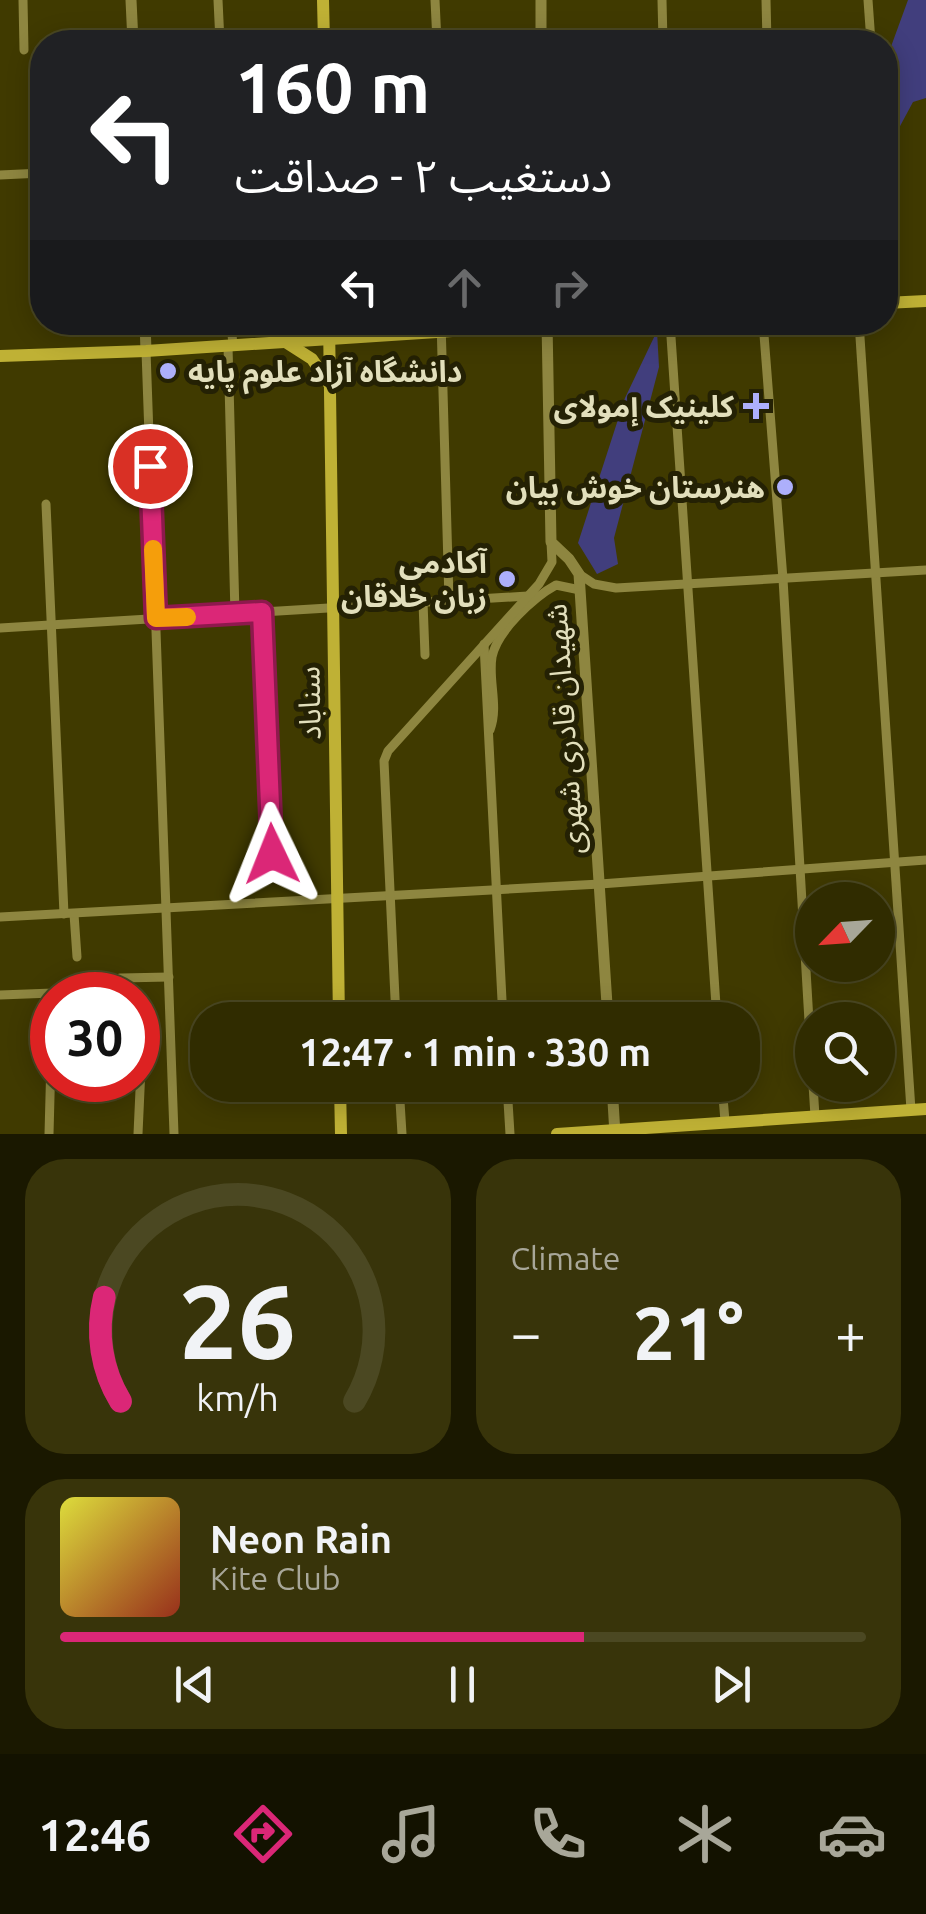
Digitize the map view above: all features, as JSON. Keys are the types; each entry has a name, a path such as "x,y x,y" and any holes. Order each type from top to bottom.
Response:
{"main road":[{"path":"323,0 324,30"},
{"path":"898,303 926,301"},
{"name":"سناباد","path":"330,335 339,1002"},
{"path":"5,358 373,335"},
{"path":"285,342 312,360 331,386"},
{"path":"340,1102 340,1134"},
{"path":"558,1134 926,1109"}],"street":[{"path":"23,0 24,50"},
{"path":"132,0 133,30"},
{"path":"218,0 219,30"},
{"path":"436,0 436,30"},
{"path":"541,0 542,30"},
{"path":"662,0 663,30"},
{"path":"766,0 767,30"},
{"path":"868,0 869,30"},
{"path":"0,175 30,174"},
{"path":"145,335 174,1134"},
{"path":"230,335 235,614"},
{"path":"441,335 449,600"},
{"path":"395,1002 384,761 388,751 539,584 552,562 547,335"},
{"path":"671,335 716,1002"},
{"path":"764,335 809,1002"},
{"path":"860,335 911,1110"},
{"path":"46,504 69,914 77,957"},
{"name":"شهیدان قادری شهری","path":"552,542 570,558 579,574 607,1002"},
{"path":"579,574 594,584 616,588 926,570"},
{"path":"487,738 494,719 492,656 502,634 544,591 556,585 580,590"},
{"path":"0,628 528,596"},
{"path":"423,602 425,656"},
{"path":"262,612 272,854"},
{"path":"484,644 502,1002"},
{"path":"0,917 600,884 926,860"},
{"path":"160,977 170,977"},
{"path":"0,995 30,994"},
{"path":"49,1134 50,1102"},
{"path":"138,1134 139,1102"},
{"path":"400,1102 402,1134"},
{"path":"508,1102 510,1134"},
{"path":"615,1102 621,1132"},
{"path":"723,1102 725,1121"},
{"path":"814,1102 815,1116"}],"shaded area":[{"path":"908,0 926,0 926,98 913,102 898,130 898,30"},
{"path":"657,335 659,367 614,538 618,564 597,574 578,543 625,398"}],"slow traffic":[{"path":"153,549 156,618 187,617"}],"place":[{"name":"دانشگاه آزاد علوم پایه","path":"168,371"},
{"name":"کلینیک إمولای","path":"756,406"},
{"name":"هنرستان خوش بیان","path":"785,487"},
{"name":"آکادمی زبان خلاقان","path":"507,579"}],"route":[{"path":"150,466 156,618 262,612 272,854"}]}
